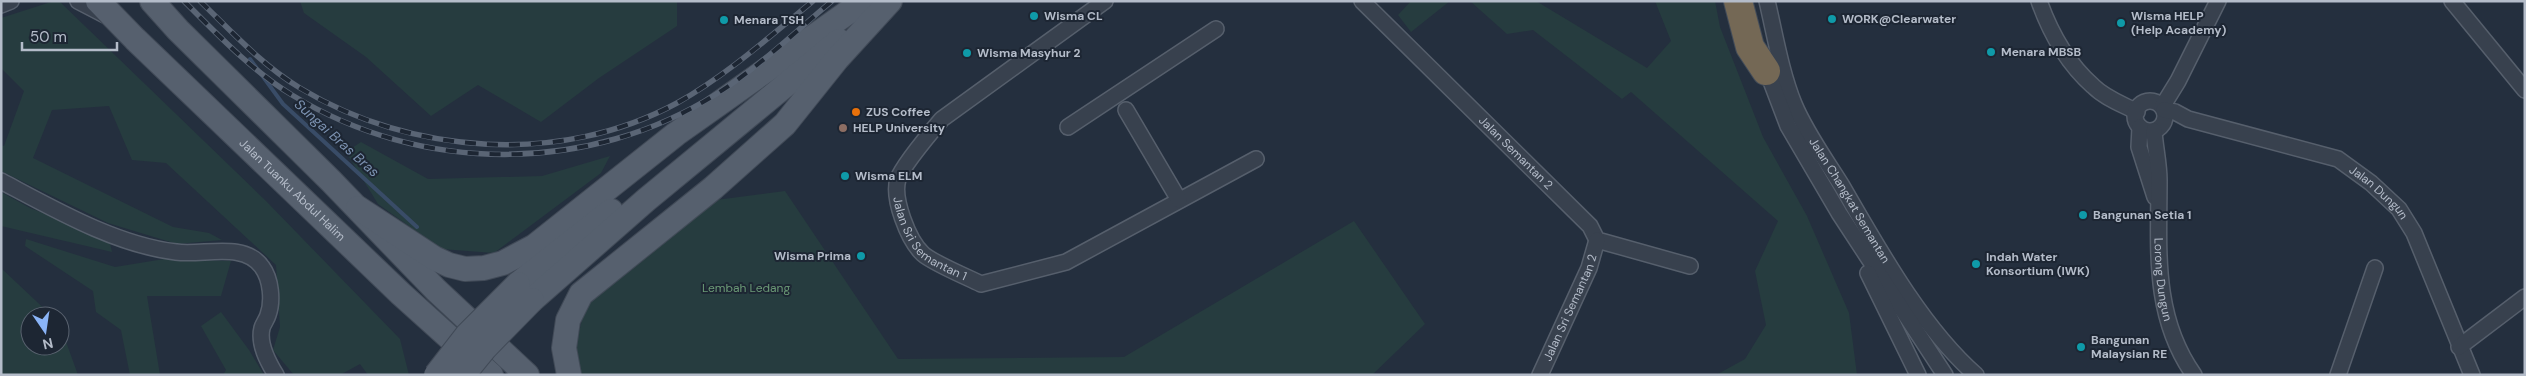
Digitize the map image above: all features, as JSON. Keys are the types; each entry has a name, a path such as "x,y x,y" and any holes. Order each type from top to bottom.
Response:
{"highway":[{"path":"1738,1 1750,47 1766,71"}],"main road":[{"name":"Jalan Tuanku Abdul Halim","path":"98,1 132,36 415,307 491,375"},
{"path":"358,208 434,258 449,265 465,269 484,268 503,263 535,246 676,134 865,1"},
{"path":"463,375 525,292 865,1"},
{"path":"436,375 467,335 646,200 888,1"},
{"path":"569,375 564,348 568,320 581,294 713,188 785,124 837,59 888,1"},
{"path":"157,4 436,290 527,375"},
{"path":"415,307 472,375"}],"street":[{"path":"1,5 11,1"},
{"path":"78,1 106,16 132,36"},
{"name":"Jalan Sri Semantan 1","path":"1105,1 942,119 898,179 901,216 923,254 981,284 1066,262 1256,159"},
{"name":"Jalan Semantan 2","path":"1362,1 1590,226 1597,240"},
{"name":"Jalan Changkat Semantan","path":"1749,1 1766,71 1788,126 1839,213 1944,375"},
{"name":"Jalan Changkat Semantan","path":"1767,1 1789,91 1803,121 1856,212 1930,326 1953,355 1976,375"},
{"name":"Jalan Dungun","path":"2039,1 2047,24 2076,68 2100,92 2154,116 2176,112 2188,119 2338,159 2372,183 2399,209 2414,232 2459,347 2472,375"},
{"path":"2154,116 2178,81 2218,1"},
{"path":"2452,1 2525,90"},
{"path":"1068,127 1216,30"},
{"path":"1126,110 1179,200"},
{"name":"Lorong Dungun","path":"2154,116 2159,178 2160,289 2163,307 2174,341 2194,375"},
{"path":"1,181 43,203 132,243 177,252 232,251 249,255 262,266 270,286 269,313 262,329 262,338 267,362 276,375"},
{"path":"1839,213 1918,375"},
{"path":"1597,240 1690,266"},
{"name":"Jalan Sri Semantan 2","path":"1540,375 1589,268 1597,240"},
{"path":"2338,375 2375,268"},
{"path":"2459,347 2524,300"},
{"path":"1953,355 1968,375"}],"green space":[{"path":"59,1 266,201 400,339 409,375 368,375 360,364 340,375 294,375 273,350 280,327 276,265 166,163 132,160 109,106 52,110 33,158 173,227 209,233 222,240 177,244 108,223 1,171 1,145 4,146 24,91 1,68 1,18"},
{"path":"300,1 677,1 677,26 599,78 541,122 478,85 431,116 366,57 304,13"},
{"path":"1411,1 1450,1 1411,32 1398,15"},
{"path":"1470,1 1536,1 1647,68 1671,41 1655,1 1715,1 1720,27 1763,137 1807,216 1849,313 1857,375 1716,375 1745,359 1766,325 1755,271 1778,221 1631,92 1622,99 1533,30 1507,34"},
{"path":"361,142 428,179 542,176 610,156 601,173 494,253 441,249 378,204 346,152"},
{"name":"Lembah Ledang","path":"785,191 898,359 1124,357 1354,221 1425,324 1372,375 582,375 575,350 586,302 716,200"},
{"path":"1,192 30,208 109,239 112,252 1,226"},
{"path":"26,239 115,267 164,259 231,261 221,296 147,296 160,375 130,375 121,330 96,312 93,291 25,246"},
{"path":"1,268 41,306 20,306 20,356 70,356 70,353 78,375 1,375"},
{"path":"221,312 249,350 264,375 223,375 226,370 201,326"}],"waterway":[{"name":"Sungai Bras Bras","path":"250,59 283,104 417,227"}],"railway":[{"path":"184,1 209,27 263,75 292,95 342,121 395,140 449,151 505,154 561,150 615,139 668,120 733,83 762,61 832,1"},
{"path":"200,1 248,48 286,79 343,110 389,127 437,139 487,144 536,144 585,137 632,123 677,103 713,80 813,1"}],"place":[{"name":"Wisma CL","path":"1034,16"},
{"name":"WORK@Clearwater","path":"1832,19"},
{"name":"Menara TSH","path":"724,20"},
{"name":"Wisma HELP (Help Academy)","path":"2121,23"},
{"name":"Menara MBSB","path":"1991,52"},
{"name":"Wisma Masyhur 2","path":"967,53"},
{"name":"ZUS Coffee","path":"856,112"},
{"name":"HELP University","path":"843,128"},
{"name":"Wisma ELM","path":"845,176"},
{"name":"Bangunan Setia 1","path":"2083,215"},
{"name":"Wisma Prima","path":"861,256"},
{"name":"Indah Water Konsortium (IWK)","path":"1976,264"},
{"name":"Bangunan Malaysian RE","path":"2081,347"}]}
